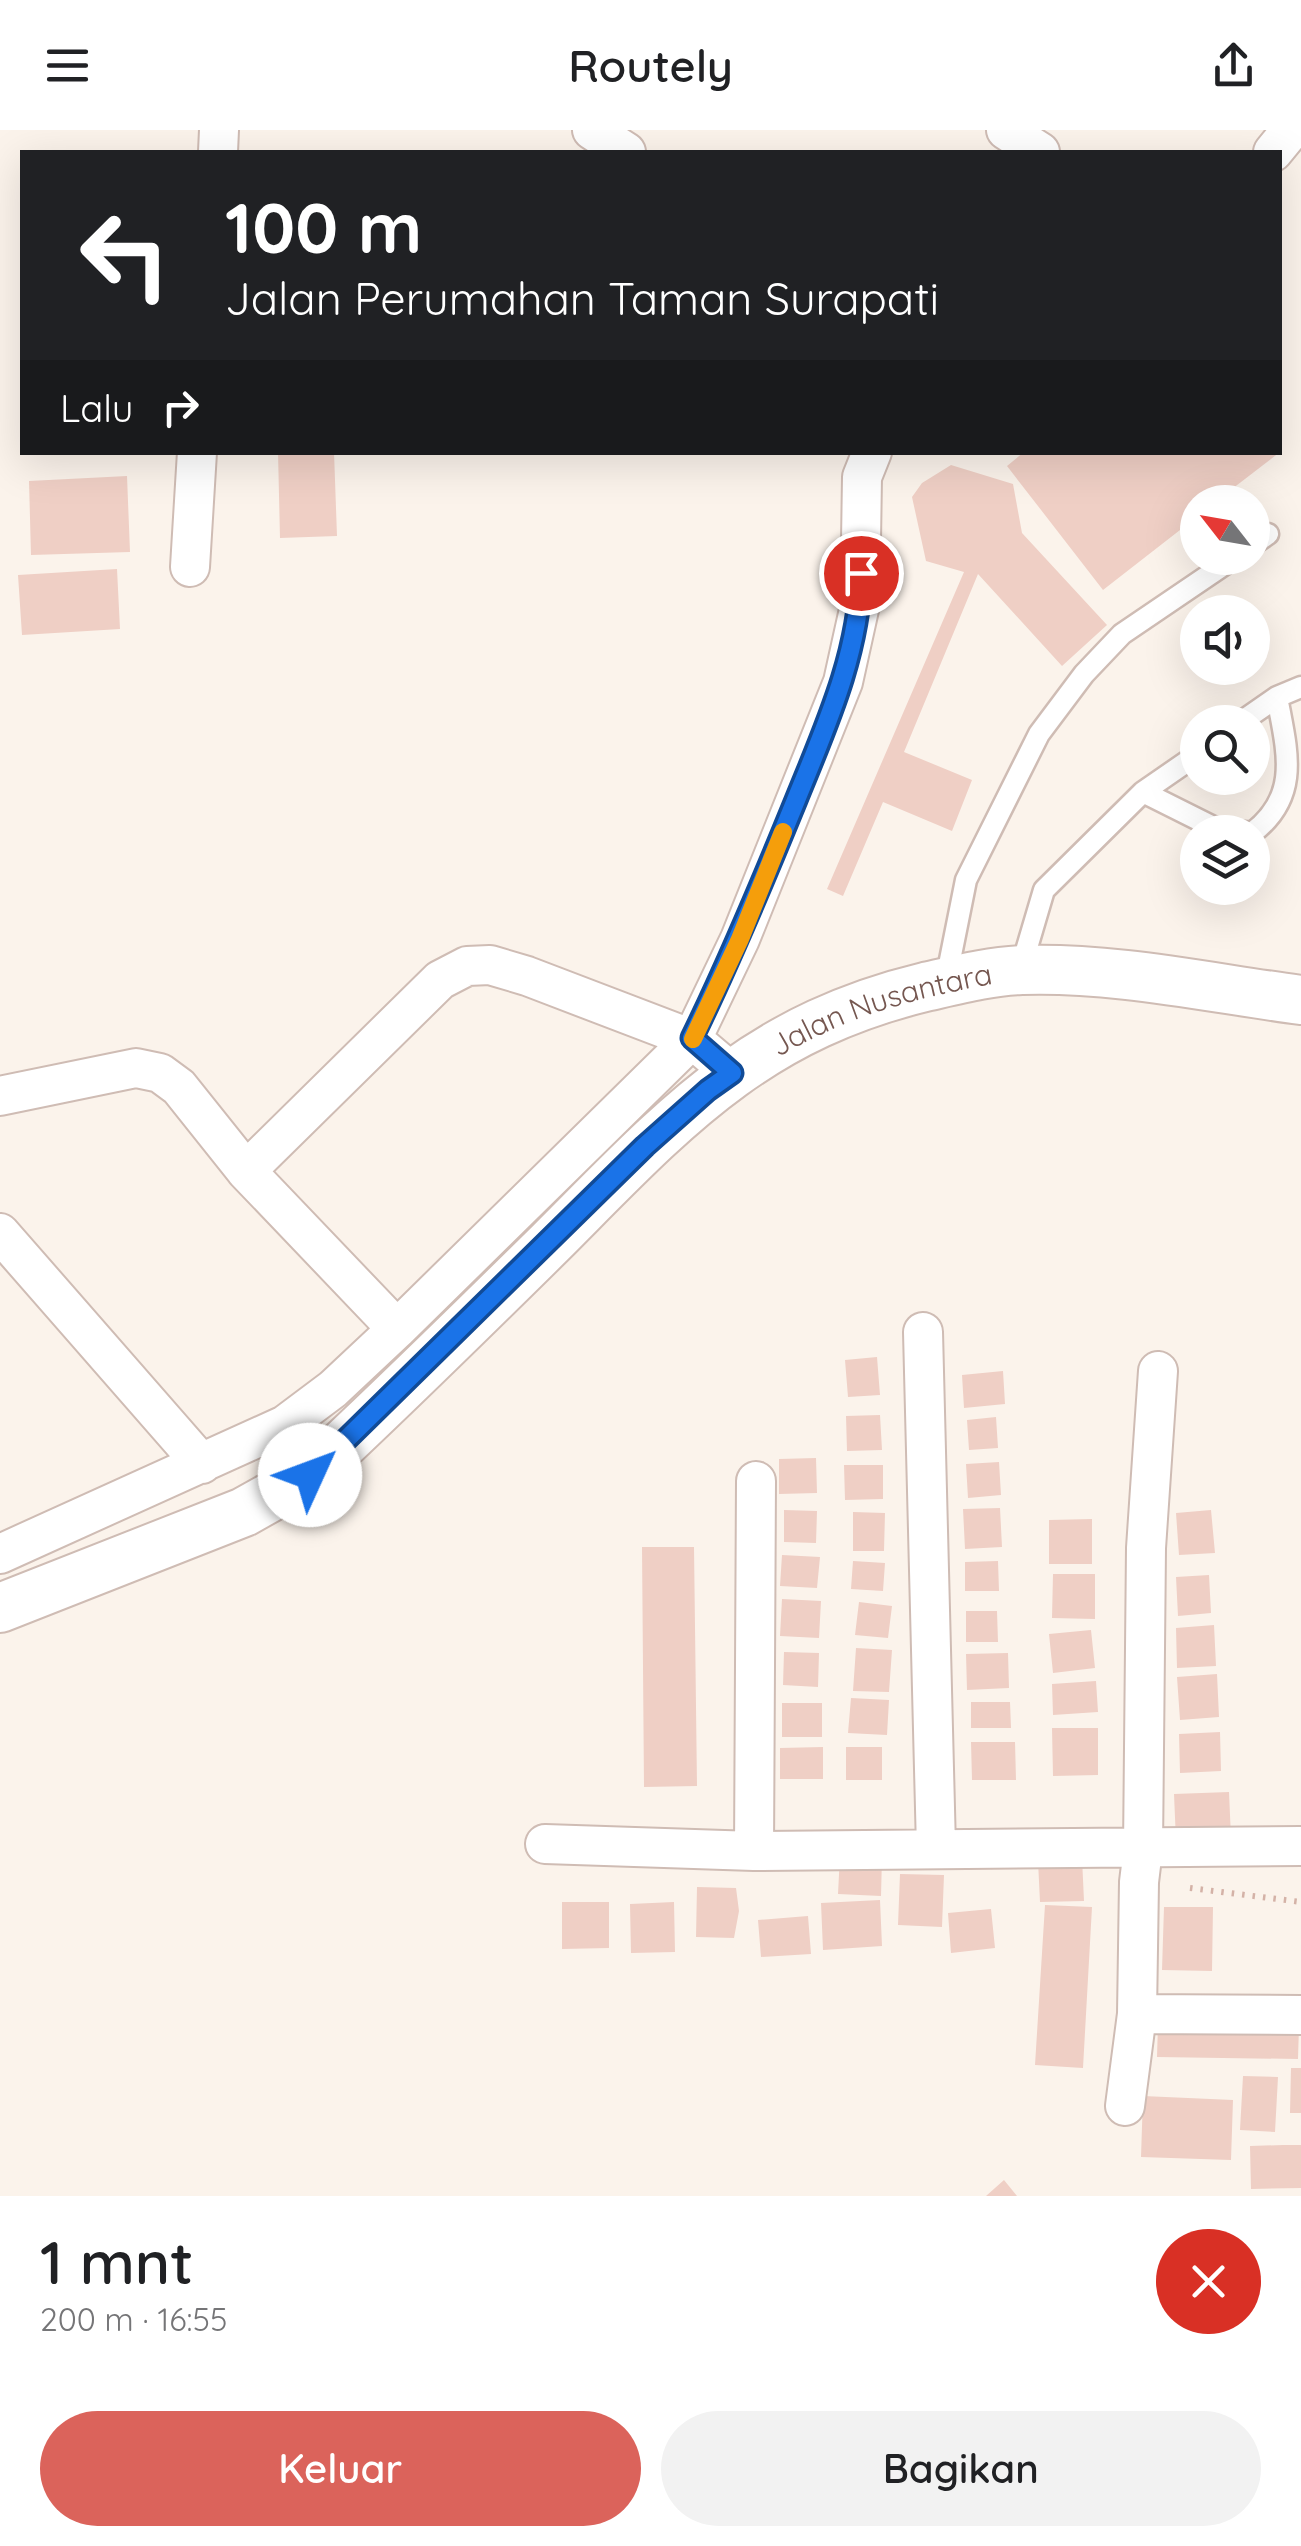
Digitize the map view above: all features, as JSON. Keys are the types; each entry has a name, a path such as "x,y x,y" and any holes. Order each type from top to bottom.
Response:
{"street":[{"path":"592,130 623,150"},
{"path":"1006,130 1037,150"},
{"path":"1274,150 1291,130"},
{"path":"190,567 197,455"},
{"path":"0,1554 286,1426 333,1389 397,1329 692,1038 740,939 843,682 860,605 862,478 871,455"},
{"path":"246,1171 440,980 468,966 490,965 527,976 692,1038 732,1073"},
{"name":"Jalan Nusantara","path":"0,1608 244,1512 310,1475 645,1146 708,1090 781,1040 876,999 1020,970 1113,975 1301,1000"},
{"path":"0,1096 136,1068 160,1073 178,1087 246,1171 397,1329"},
{"path":"0,1233 202,1464"},
{"path":"923,1332 936,1848"},
{"path":"1125,2106 1138,2014 1146,1548 1158,1371"},
{"path":"754,1851 756,1481"},
{"path":"545,1844 754,1851 936,1848 1141,1865 1301,1846"},
{"path":"1138,2014 1301,2016"}],"lane":[{"path":"946,982 966,880 1039,734 1084,674 1122,634 1209,575"},
{"path":"1266,705 1301,687"},
{"path":"1270,815 1281,804 1291,770 1277,697"},
{"path":"1020,970 1044,890 1143,792 1180,766"},
{"path":"1143,792 1189,815"}],"path":[{"path":"1141,1865 1301,1902"}],"building":[{"path":"278,455 334,455 337,536 280,538"},
{"path":"1020,455 1276,455 1237,485 1180,485 1180,530 1103,590 1007,466"},
{"path":"951,465 1013,484 1022,533 1107,625 1062,666 978,574 904,752 972,780 952,831 883,802 843,896 827,889 964,572 926,561 912,497 922,483"},
{"path":"127,476 130,552 31,555 29,481"},
{"path":"117,569 120,629 22,635 18,575"},
{"path":"877,1357 880,1395 848,1397 845,1360"},
{"path":"1003,1371 1005,1404 964,1408 962,1375"},
{"path":"880,1415 882,1450 847,1451 846,1416"},
{"path":"996,1417 998,1448 969,1450 967,1420"},
{"path":"816,1458 817,1493 779,1494 779,1459"},
{"path":"999,1462 1001,1495 968,1498 966,1464"},
{"path":"844,1465 883,1465 883,1499 845,1500"},
{"path":"1000,1508 1002,1547 965,1549 963,1509"},
{"path":"784,1510 817,1511 816,1543 784,1542"},
{"path":"1211,1510 1215,1553 1179,1555 1176,1513"},
{"path":"853,1512 885,1513 884,1551 853,1551"},
{"path":"1092,1519 1092,1564 1049,1564 1049,1520"},
{"path":"642,1547 694,1547 697,1786 644,1787"},
{"path":"782,1555 820,1557 817,1588 780,1586"},
{"path":"853,1561 885,1563 883,1591 851,1589"},
{"path":"998,1561 999,1591 965,1591 965,1562"},
{"path":"1053,1574 1095,1574 1095,1619 1052,1618"},
{"path":"1209,1575 1211,1613 1178,1616 1176,1577"},
{"path":"782,1599 821,1601 819,1638 780,1636"},
{"path":"859,1602 892,1606 888,1638 855,1635"},
{"path":"966,1611 997,1611 998,1642 966,1642"},
{"path":"1214,1625 1216,1666 1177,1668 1176,1628"},
{"path":"1091,1630 1095,1668 1053,1673 1049,1634"},
{"path":"856,1648 892,1650 889,1692 853,1691"},
{"path":"784,1652 819,1653 818,1687 783,1685"},
{"path":"1008,1653 1009,1688 967,1690 966,1654"},
{"path":"1217,1674 1219,1717 1180,1720 1177,1677"},
{"path":"1096,1681 1098,1712 1053,1715 1052,1684"},
{"path":"851,1698 889,1700 887,1735 848,1733"},
{"path":"971,1702 1010,1702 1011,1728 971,1728"},
{"path":"782,1703 822,1703 822,1737 782,1737"},
{"path":"1052,1728 1098,1728 1098,1775 1053,1776"},
{"path":"1220,1732 1221,1771 1180,1773 1179,1734"},
{"path":"971,1742 1015,1742 1016,1780 972,1780"},
{"path":"823,1747 823,1779 780,1779 780,1748"},
{"path":"846,1747 882,1747 882,1780 846,1780"},
{"path":"1229,1792 1231,1838 1176,1841 1174,1794"},
{"path":"840,1855 882,1857 881,1896 838,1894"},
{"path":"1082,1858 1084,1901 1040,1902 1038,1861"},
{"path":"900,1874 944,1875 942,1927 898,1925"},
{"path":"697,1887 736,1888 739,1911 734,1938 696,1937"},
{"path":"880,1900 882,1946 823,1950 821,1903"},
{"path":"562,1902 609,1902 609,1948 562,1949"},
{"path":"674,1902 675,1952 631,1953 630,1904"},
{"path":"1045,1905 1092,1907 1083,2068 1035,2065"},
{"path":"1164,1907 1213,1907 1212,1971 1162,1970"},
{"path":"991,1909 995,1948 951,1953 948,1913"},
{"path":"808,1916 811,1954 761,1957 758,1920"},
{"path":"1158,2024 1299,2026 1298,2059 1157,2057"},
{"path":"1291,2068 1301,2068 1301,2113 1290,2113"},
{"path":"1243,2076 1278,2077 1275,2132 1240,2130"},
{"path":"1143,2096 1233,2100 1231,2160 1141,2157"},
{"path":"1301,2145 1301,2188 1251,2189 1250,2146"},
{"path":"1004,2180 1017,2196 986,2196"}],"slow traffic":[{"path":"693,1039 740,939 783,832"}],"route":[{"path":"310,1475 645,1146 732,1073 692,1038 740,939 843,682 860,605 861,573"}]}
